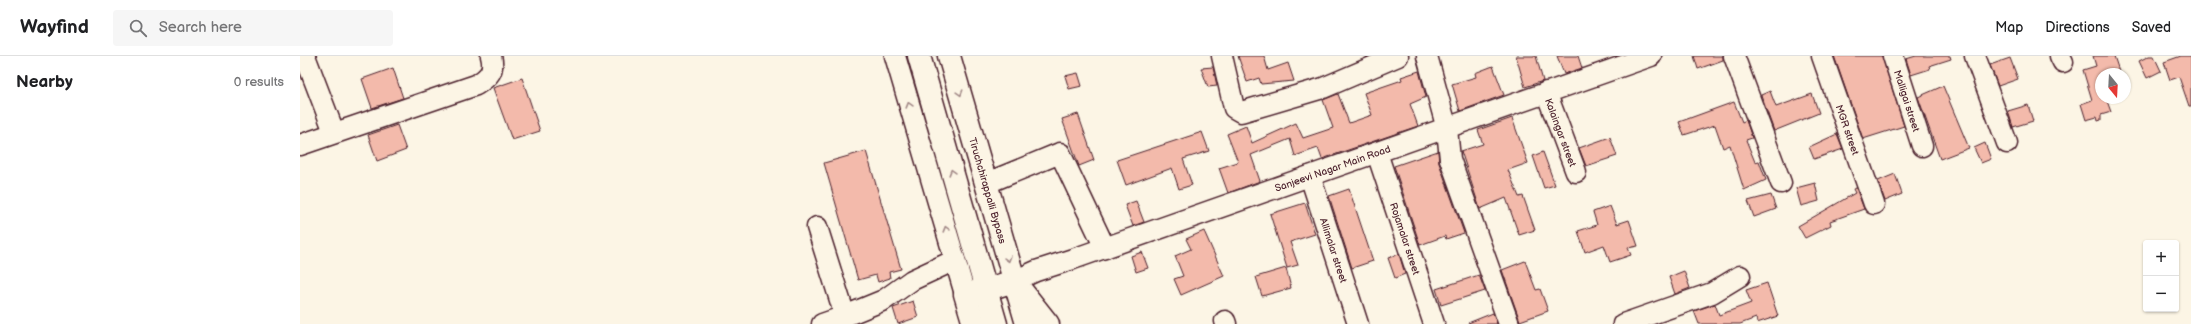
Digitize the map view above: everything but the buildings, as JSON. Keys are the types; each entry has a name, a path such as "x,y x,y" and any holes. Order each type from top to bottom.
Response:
{"main road":[{"path":"919,56 975,292 974,324"},
{"name":"Tiruchchirappalli Bypass","path":"949,56 1027,324"},
{"path":"975,292 1014,281 1048,324"},
{"path":"975,292 996,324"}],"street":[{"path":"305,56 334,132"},
{"path":"300,145 334,132 476,85 486,79 491,73 493,63 491,56"},
{"path":"895,56 955,260 975,292"},
{"path":"1222,56 1234,108 1241,112 1323,88 1398,56"},
{"path":"1427,56 1447,128 1450,159 1510,324"},
{"path":"1734,56 1781,184"},
{"name":"MGR street","path":"1822,56 1874,204"},
{"name":"Malligai street","path":"1893,56 1922,146"},
{"path":"1975,56 2006,143"},
{"name":"Sanjeevi Nagar Main Road","path":"1014,281 1036,270 1105,248 1377,153 1642,57"},
{"name":"Kalaingar street","path":"1546,92 1576,172"},
{"path":"987,183 1060,153 1105,248"},
{"name":"Rojamalar street","path":"1377,153 1434,324"},
{"name":"Allimalar street","path":"1310,176 1358,324"},
{"path":"816,227 845,316"},
{"path":"822,324 884,300 912,280 955,260"},
{"path":"1623,324 1712,293 1740,276"}]}
